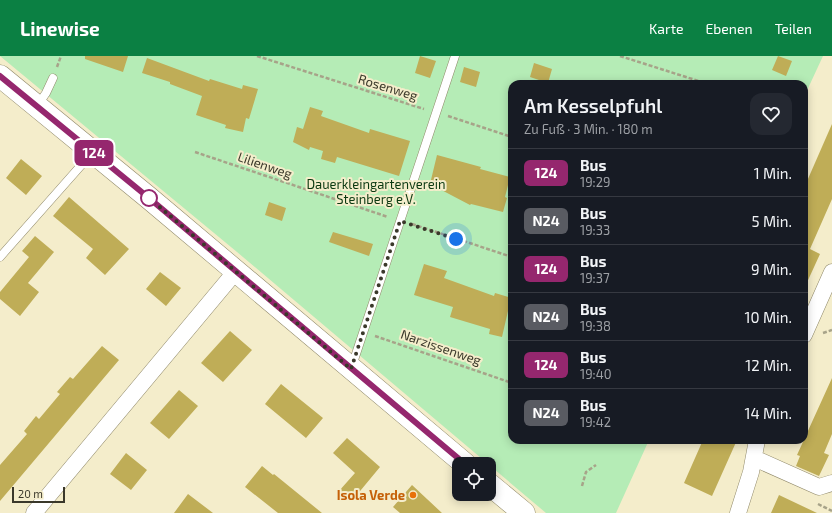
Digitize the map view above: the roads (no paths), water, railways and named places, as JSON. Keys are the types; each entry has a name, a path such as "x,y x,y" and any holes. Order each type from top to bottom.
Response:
{"main road":[{"path":"0,76 236,271 457,457"},
{"path":"496,490 524,513"}],"street":[{"path":"34,513 236,271"},
{"path":"808,326 832,272"},
{"path":"738,513 751,472 756,444"},
{"path":"754,458 819,487 832,483"}],"lane":[{"path":"351,369 455,56"},
{"path":"37,106 46,93 53,78"},
{"path":"0,257 93,152"}],"place":[{"name":"Isola Verde","path":"413,495"}],"park label":[{"name":"Dauerkleingartenverein Steinberg e.V.","path":"376,192"}]}
